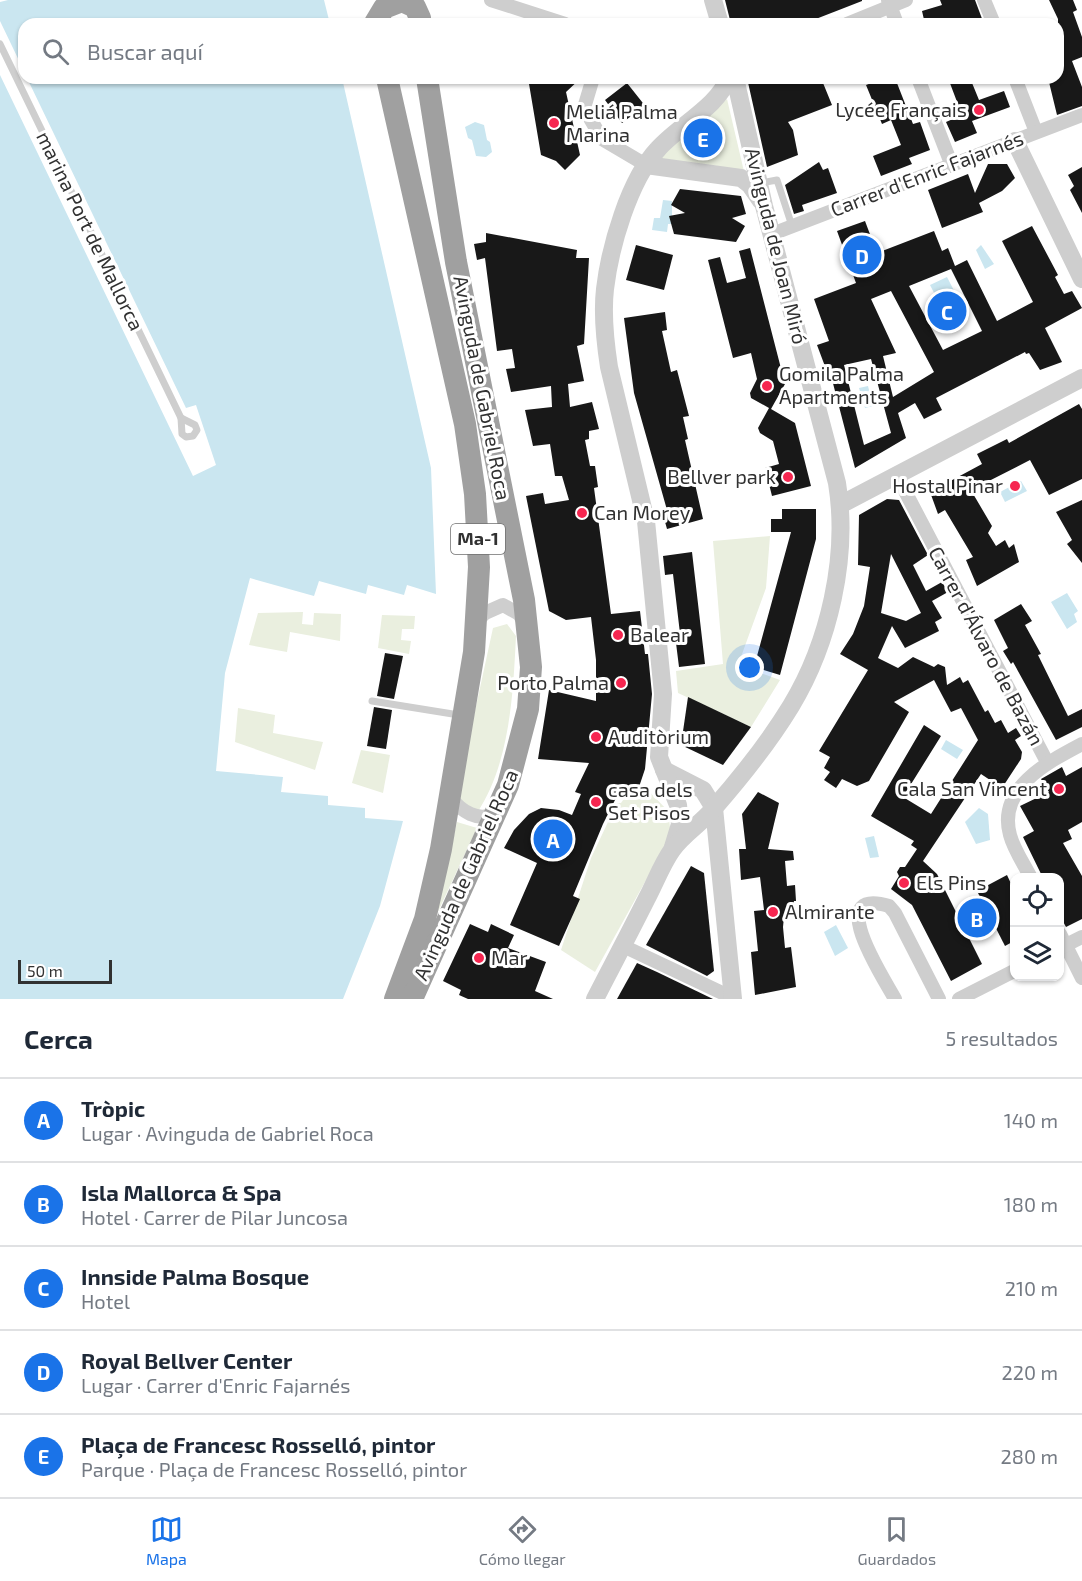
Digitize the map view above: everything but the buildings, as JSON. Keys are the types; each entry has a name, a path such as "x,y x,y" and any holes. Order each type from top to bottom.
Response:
{"highway":[{"path":"370,0 374,18"},
{"path":"378,18 384,8 402,2 415,7 420,14"},
{"name":"Avinguda de Gabriel Roca","path":"388,84 470,451 479,552 477,621 450,797 425,919 395,999"},
{"name":"Avinguda de Gabriel Roca","path":"412,999 496,813 518,756 528,709 531,667 529,630 456,262 428,84"}],"street":[{"path":"491,0 546,18"},
{"path":"713,0 718,18"},
{"path":"859,18 889,3 906,0"},
{"path":"984,0 992,18"},
{"path":"889,3 895,18"},
{"path":"591,84 584,108 602,139 646,165 741,178 750,185 764,206"},
{"path":"595,999 672,849 680,824 678,805 659,757 663,694 646,521 609,367 604,316 609,264 627,207 646,165 657,149 722,93 726,84"},
{"name":"Avinguda de Joan Miró","path":"672,849 714,808 760,751 792,705 812,660 833,595 840,541 840,505 764,206 761,183 736,84"},
{"path":"920,84 952,166"},
{"path":"1017,84 1036,132"},
{"name":"Carrer d'Enric Fajarnés","path":"772,234 1082,115"},
{"path":"1015,141 1082,279"},
{"path":"840,505 1082,378"},
{"name":"Carrer d'Álvaro de Bazán","path":"896,474 1047,762 1028,777 1016,795 1008,821 1011,837 1029,873"},
{"path":"477,621 485,613 503,605 519,614 529,630"},
{"path":"1047,762 1082,744"},
{"path":"664,770 703,790 714,808 733,999"},
{"path":"450,797 461,810 482,817 496,813"},
{"path":"895,999 858,927 858,913 861,908 871,904 889,906 895,913 939,999"},
{"path":"1064,941 1082,936"},
{"path":"623,946 733,999"},
{"path":"1064,947 1082,978"},
{"path":"959,999 1010,973"}],"lane":[{"name":"marina Port de Mallorca","path":"0,44 18,81"},
{"name":"marina Port de Mallorca","path":"19,84 181,418"},
{"path":"761,183 777,180 792,226"},
{"path":"372,701 464,715"}],"green space":[{"path":"727,99 746,180 646,165"},
{"path":"770,536 766,588 738,665 780,680 751,727 678,693 676,671 723,664 713,541"},
{"path":"303,612 302,624 313,625 314,613 341,614 340,641 290,632 287,652 249,645 258,613"},
{"path":"382,615 415,616 414,629 402,629 401,640 411,641 409,654 378,648"},
{"path":"507,624 516,636 508,728 497,773 477,813 458,803 493,628"},
{"path":"238,708 275,715 273,733 323,742 315,770 235,742"},
{"path":"361,750 390,755 383,793 352,783"},
{"path":"645,787 668,811 671,835 595,972 561,950 591,858 617,803 621,803 630,790 637,795"},
{"path":"457,822 477,828 436,916"}],"water":[{"path":"8,0 324,0 328,18 18,18 18,58 0,21 0,2"},
{"path":"0,75 193,476 216,465 196,405 186,408 30,84 343,84 431,468 436,594 407,585 404,595 368,585 366,594 319,581 314,596 250,578 225,673 216,771 283,777 281,792 328,796 328,805 365,808 365,818 403,821 380,906 343,999 0,999"},
{"path":"475,122 484,125 487,140 490,142 492,152 486,157 476,156 472,140 468,138 465,127"},
{"path":"663,200 672,201 672,224 668,224 667,232 652,230 654,218 660,218"},
{"path":"981,245 994,264 985,269 976,250"},
{"path":"947,277 964,310 947,318 930,285"},
{"path":"868,386 873,406 865,408 859,388"},
{"path":"1021,481 1027,491 1005,502 1000,492"},
{"path":"1067,593 1078,611 1074,614 1077,622 1067,629 1051,602"},
{"path":"946,740 963,750 957,759 941,749"},
{"path":"979,808 988,814 990,840 976,844 965,822"},
{"path":"874,836 879,857 870,858 865,838"},
{"path":"836,925 848,948 835,956 824,932"}],"place":[{"name":"Lycée Français","path":"979,110"},
{"name":"Meliá Palma Marina","path":"554,123"},
{"name":"Plaça de Francesc Rosselló, pintor","path":"703,138"},
{"name":"Royal Bellver Center","path":"862,255"},
{"name":"Innside Palma Bosque","path":"947,311"},
{"name":"Gomila Palma Apartments","path":"767,386"},
{"name":"Bellver park","path":"788,477"},
{"name":"Hostal Pinar","path":"1015,486"},
{"name":"Can Morey","path":"582,513"},
{"name":"Balear","path":"618,635"},
{"name":"Porto Palma","path":"621,683"},
{"name":"Auditòrium","path":"596,737"},
{"name":"Cala San Vincent","path":"1059,789"},
{"name":"casa dels Set Pisos","path":"596,802"},
{"name":"Tròpic","path":"553,839"},
{"name":"Els Pins","path":"904,883"},
{"name":"Almirante","path":"773,912"},
{"name":"Isla Mallorca & Spa","path":"977,918"},
{"name":"Mar","path":"479,958"}]}
